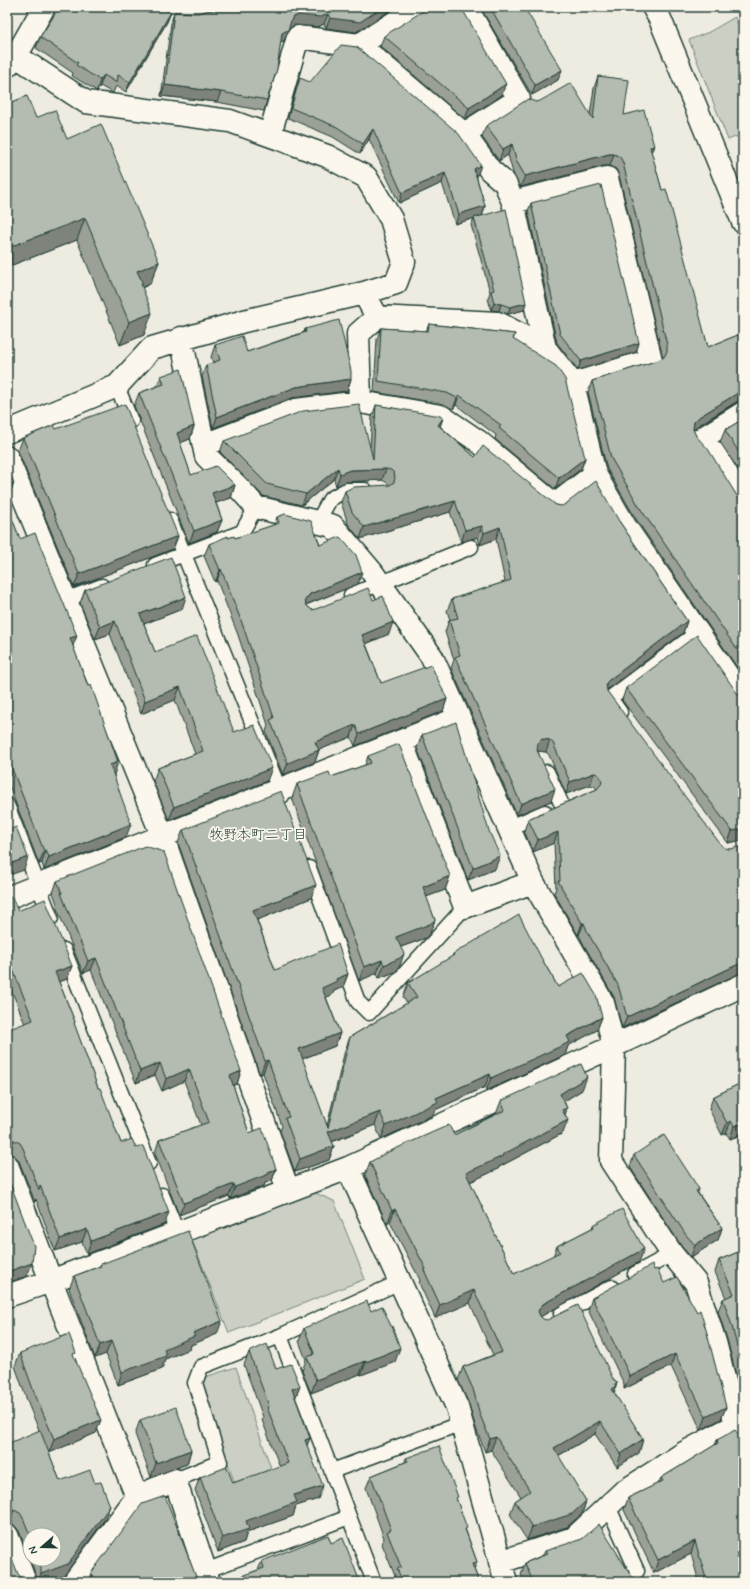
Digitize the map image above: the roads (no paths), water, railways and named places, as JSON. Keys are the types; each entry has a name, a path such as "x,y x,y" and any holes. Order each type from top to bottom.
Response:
{"street":[{"path":"7,432 117,386 152,348 181,338 244,321 364,293 396,283 404,262 391,219 366,177 327,156 270,134 230,121 86,102 10,58 44,7"},
{"path":"359,45 419,7"},
{"path":"464,134 526,102 466,7"},
{"path":"653,7 660,19 743,222"},
{"path":"270,134 298,37 359,45 464,134 490,170 505,183 513,202 545,348"},
{"path":"513,202 607,178 651,360 573,384"},
{"path":"364,293 377,317"},
{"path":"360,402 358,334 377,317 498,323 545,348 573,384 595,474 624,526 743,698"},
{"path":"181,338 206,456 256,507 333,526 380,584 432,657 533,882 603,1003 614,1046 611,1161 672,1254 696,1283 741,1430 684,1453 630,1487 574,1538 503,1572 457,1407 348,1168"},
{"path":"204,445 296,410 360,402 441,416 478,441 555,504 595,474"},
{"path":"743,414 701,438 714,453 743,501"},
{"path":"7,457 162,835 288,1190"},
{"path":"7,898 459,718"},
{"path":"401,741 465,907 533,882"},
{"path":"7,1296 51,1281 348,1168 614,1046 743,984"},
{"path":"7,1165 51,1281 138,1498"},
{"path":"74,1582 138,1498 175,1480 207,1576"},
{"path":"7,1535 25,1582"}],"lane":[{"path":"117,386 134,430"},
{"path":"317,522 330,499 346,490 382,490"},
{"path":"139,572 242,532 256,507"},
{"path":"166,510 288,811"},
{"path":"337,601 471,547"},
{"path":"65,600 117,580"},
{"path":"628,722 610,698 698,632"},
{"path":"541,759 562,805"},
{"path":"509,828 576,799"},
{"path":"7,805 177,1232"},
{"path":"304,855 358,1002 369,1013 465,907"},
{"path":"549,1321 672,1254"},
{"path":"175,1480 220,1462 195,1383 201,1367 280,1336 400,1282"},
{"path":"577,1306 584,1320"},
{"path":"280,1336 374,1582"},
{"path":"332,1471 462,1423"},
{"path":"608,1506 637,1571"},
{"path":"207,1576 349,1517"}],"district":[{"name":"牧野本町二丁目","path":"258,834"}]}
